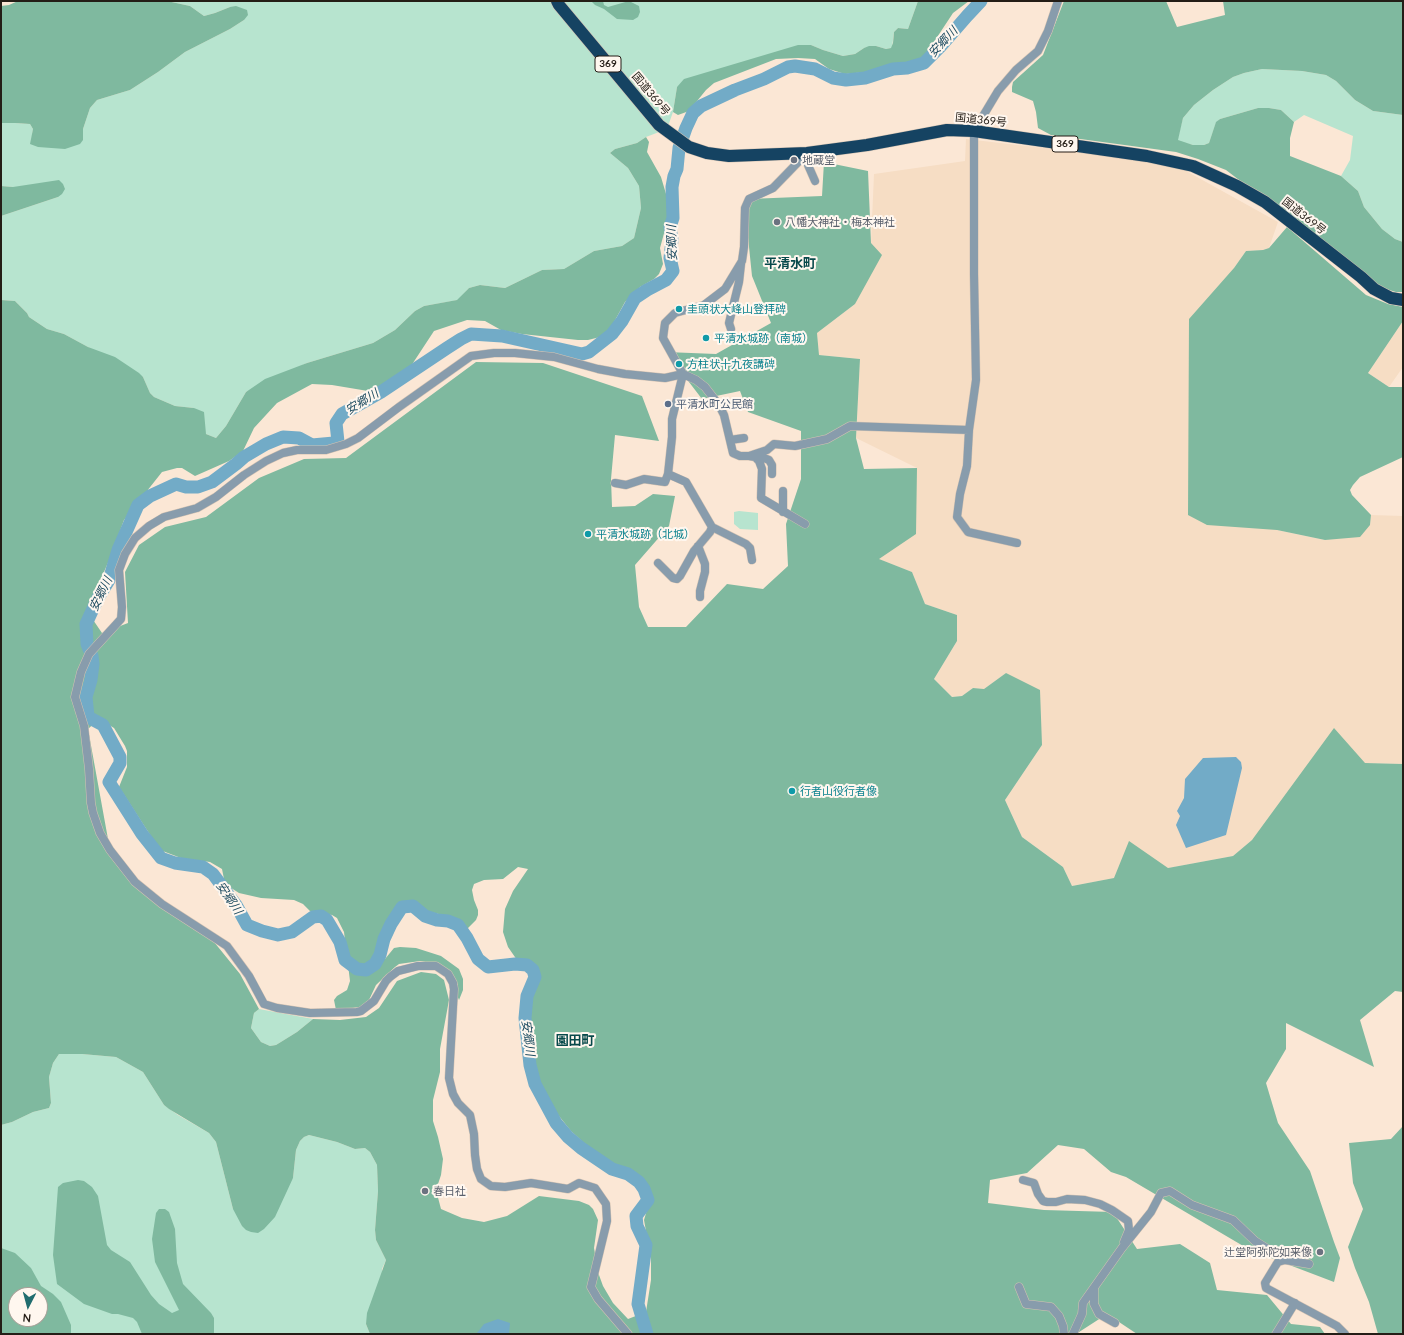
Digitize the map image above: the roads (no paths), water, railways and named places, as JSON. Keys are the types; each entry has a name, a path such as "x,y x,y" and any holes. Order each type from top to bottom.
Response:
{"highway":[{"name":"国道369号","path":"557,1 660,127 689,147 707,153 729,156 806,153 867,145 947,130 974,131 1147,156 1193,166 1237,186 1265,202 1355,272 1374,289 1392,298 1403,300"}],"street":[{"path":"1017,543 968,532 957,517 960,494 967,466 969,430 976,380 974,131 998,91 1016,70 1038,51 1048,31 1058,1"},
{"path":"806,153 808,165 815,180"},
{"path":"731,329 729,323 739,282 744,247 746,208 749,199 773,188 806,153"},
{"path":"615,483 626,485 644,479 665,482 668,474 672,437 672,419 682,374 663,338 665,323 675,313 704,305 725,289 742,261"},
{"path":"628,1334 598,1299 591,1287 607,1221 606,1204 595,1188 580,1183 568,1189 531,1183 505,1187 491,1186 481,1180 476,1161 474,1134 470,1115 458,1103 453,1094 449,1078 454,989 453,983 448,974 436,966 418,966 398,971 386,981 374,1001 361,1011 357,1012 310,1013 277,1008 264,1004 249,976 227,946 162,904 135,882 110,850 100,833 91,802 90,769 84,726 75,697 81,672 91,652 121,619 122,607 119,570 125,554 135,538 149,526 164,517 197,508 216,497 244,475 266,461 283,453 297,450 326,450 346,444 358,438 471,356 494,353 515,353 554,357 598,369 625,374 665,378 682,374 696,380 705,387 724,414 733,453 740,456 755,457 759,461 762,469 761,498 805,524"},
{"path":"749,456 767,450 774,444 795,446 826,439 850,426 969,430"},
{"path":"730,440 744,438"},
{"path":"757,459 764,458 769,460 772,465 772,474"},
{"path":"668,474 686,482 712,527 746,544 750,548 752,560"},
{"path":"783,491 783,512"},
{"path":"658,563 673,578 677,579 712,527"},
{"path":"698,546 705,564 700,597"},
{"path":"1023,1180 1034,1183 1038,1194 1043,1201 1056,1202 1067,1199 1085,1200 1100,1204 1112,1210 1128,1221 1129,1230 1122,1248"},
{"path":"1073,1334 1082,1314 1083,1303 1122,1248 1151,1212 1161,1193 1170,1191 1192,1205 1233,1220 1254,1241 1285,1260 1309,1264"},
{"path":"1285,1260 1278,1262 1265,1283 1266,1288 1275,1295 1296,1304 1336,1326 1344,1334"},
{"path":"1019,1287 1026,1304 1051,1307 1059,1316 1064,1334"},
{"path":"1094,1288 1094,1304 1099,1314 1115,1323"},
{"path":"1276,1334 1296,1304"}],"water":[{"path":"1236,757 1241,762 1242,768 1226,835 1186,848 1176,825 1180,816 1177,811 1184,798 1185,779 1203,758"},
{"path":"498,1319 510,1323 509,1334 477,1334 484,1324"}],"waterway":[{"name":"安郷川","path":"647,1334 638,1304 646,1245 637,1226 636,1216 648,1200 644,1189 639,1182 628,1174 612,1169 581,1148 568,1137 556,1123 535,1084 530,1065 525,1018 527,996 535,977 533,970 527,965 515,964 488,967 478,959 458,925 448,921 437,920 425,916 413,906 402,907 391,924 384,939 380,955 375,964 366,970 357,969 345,960 340,942 327,920 321,916 313,917 292,932 278,935 247,925 236,905 213,874 203,867 175,863 161,858 142,834 109,782 120,763 120,757 103,725 88,717 86,697 91,680 93,664 92,656 87,644 86,624 98,598 109,580 118,550 138,505 150,496 176,484 186,487 198,487 212,482 244,457 266,444 283,437 299,438 312,445 338,442 336,423 342,414 381,392 447,348 471,334 502,336 582,354 589,352 612,334 622,321 635,298 666,280 673,271 670,258 672,240 670,227 673,218 672,187 677,169 679,148 686,128 693,113 701,106 788,67 795,66 815,69 833,78 846,80 865,78 893,69 907,68 924,63 981,1"}],"place":[{"name":"地蔵堂","path":"794,160"},
{"name":"八幡大神社・梅本神社","path":"777,222"},
{"name":"圭頭状大峰山登拝碑","path":"679,309"},
{"name":"平清水城跡（南城）","path":"706,338"},
{"name":"方柱状十九夜講碑","path":"679,364"},
{"name":"平清水町公民館","path":"668,404"},
{"name":"平清水城跡（北城）","path":"588,534"},
{"name":"行者山役行者像","path":"792,791"},
{"name":"春日社","path":"425,1191"},
{"name":"辻堂阿弥陀如来像","path":"1320,1252"}],"district":[{"name":"平清水町","path":"790,264"},
{"name":"園田町","path":"575,1041"}]}
